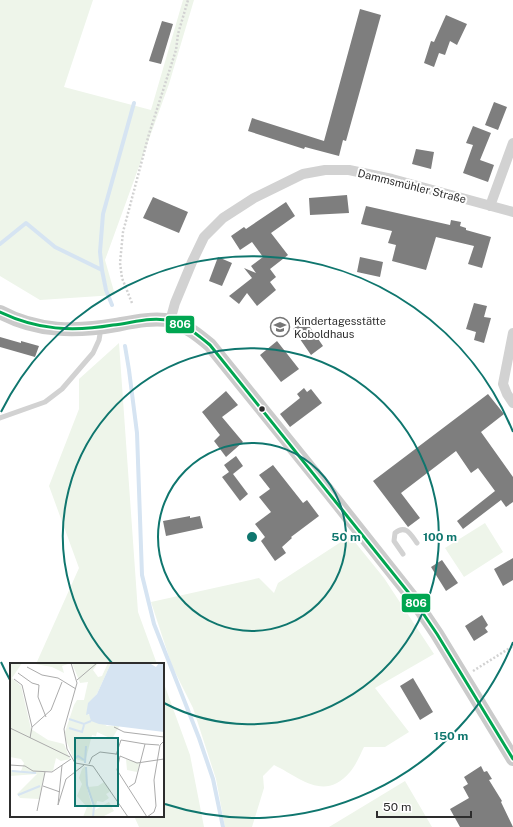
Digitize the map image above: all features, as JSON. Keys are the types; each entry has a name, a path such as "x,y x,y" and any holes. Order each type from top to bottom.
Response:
{"main road":[{"path":"0,312 20,322 47,329 71,330 143,320 170,321 194,331 210,345 388,565 412,597 437,634 513,759"}],"street":[{"path":"490,206 513,143"},
{"name":"Dammsmühler Straße","path":"170,321 175,303 204,237 224,218 254,198 303,174 325,170 349,170 392,179 513,212"},
{"path":"513,333 502,384 513,403"}],"lane":[{"path":"0,418 46,402 62,389 93,353 99,340 101,327"},
{"path":"404,554 394,541 395,533 404,529 408,531 417,543"}],"path":[{"path":"132,303 122,278 120,256 123,232 149,134 176,50 178,34 188,0"},
{"path":"471,672 513,646"}],"shaded area":[{"path":"0,0 93,0 64,87 151,110 183,0 194,0 169,84 105,260 115,295 40,300 0,276"},
{"path":"119,343 138,612 157,663 36,663 79,568 49,486 79,409 79,379"},
{"path":"485,523 503,552 464,577 445,548"},
{"path":"350,536 384,578 434,654 375,688 409,732 385,747 364,747 350,772 340,781 331,785 312,785 274,765 263,776 264,788 252,827 225,827 216,779 193,708 172,666 151,602 259,578 274,593 278,583"},
{"path":"164,684 190,755 204,827 139,827 134,817 164,817"},
{"path":"405,781 432,827 329,827"}],"building":[{"path":"360,9 381,15 346,141 343,140 339,156 305,147 304,149 248,131 252,118 324,141"},
{"path":"446,15 467,24 457,45 450,41 445,55 439,53 434,67 424,63 431,41 434,42"},
{"path":"162,21 173,24 161,64 149,61"},
{"path":"494,102 507,107 498,130 485,125"},
{"path":"473,126 491,133 480,160 494,165 488,182 463,173 473,145 466,143"},
{"path":"416,149 434,152 431,169 412,164"},
{"path":"347,195 349,213 310,215 309,198"},
{"path":"153,197 188,212 179,233 143,218"},
{"path":"286,202 295,216 271,233 288,255 270,269 276,277 270,282 276,290 257,306 247,293 239,304 229,296 252,278 244,268 256,273 251,266 263,257 252,242 240,250 231,236 244,227 246,229"},
{"path":"366,206 450,225 451,220 461,222 460,226 466,228 466,230 491,237 482,268 468,264 474,246 436,237 426,270 392,261 396,245 388,243 392,231 361,224"},
{"path":"218,257 232,263 222,286 209,281"},
{"path":"360,257 383,262 380,277 357,272"},
{"path":"474,303 487,306 484,317 491,318 484,343 474,340 476,332 466,329"},
{"path":"305,320 323,346 311,355 293,329"},
{"path":"0,337 39,346 35,357 0,347"},
{"path":"277,341 299,369 281,382 260,355"},
{"path":"304,388 307,392 311,389 322,403 290,427 280,414 300,398 297,394"},
{"path":"226,391 238,405 222,417 243,442 226,457 214,441 220,435 202,412"},
{"path":"488,394 504,414 481,432 513,477 513,502 506,507 501,500 463,529 457,521 495,491 478,468 471,473 456,451 401,493 420,518 408,527 373,481"},
{"path":"236,456 243,466 233,474 248,494 240,501 222,477 229,472 224,465"},
{"path":"273,465 303,503 307,500 319,516 291,537 292,538 282,547 286,553 275,561 261,541 265,537 255,524 271,512 259,497 270,489 259,475"},
{"path":"190,516 190,518 200,516 203,528 166,536 163,521"},
{"path":"513,558 513,580 503,586 494,569"},
{"path":"442,560 458,583 446,591 431,567"},
{"path":"482,615 488,625 485,628 488,632 474,641 465,626"},
{"path":"413,678 433,712 420,720 400,686"},
{"path":"481,766 484,772 487,771 492,779 489,780 502,801 501,802 513,827 460,827 450,809 469,798 463,787 468,784 464,777"}],"waterway":[{"path":"112,305 106,290 100,252 103,214 134,103"},
{"path":"0,244 26,223 55,247 102,270"},
{"path":"125,346 137,433 142,575 154,624 199,738 213,779 223,827"}],"transit line":[{"name":"806","path":"0,312 28,323 69,329 98,327 157,319 171,321 187,328 210,345 412,597 437,634 513,759"}],"place":[{"name":"Kindertagesstätte Koboldhaus","path":"280,327"}]}
